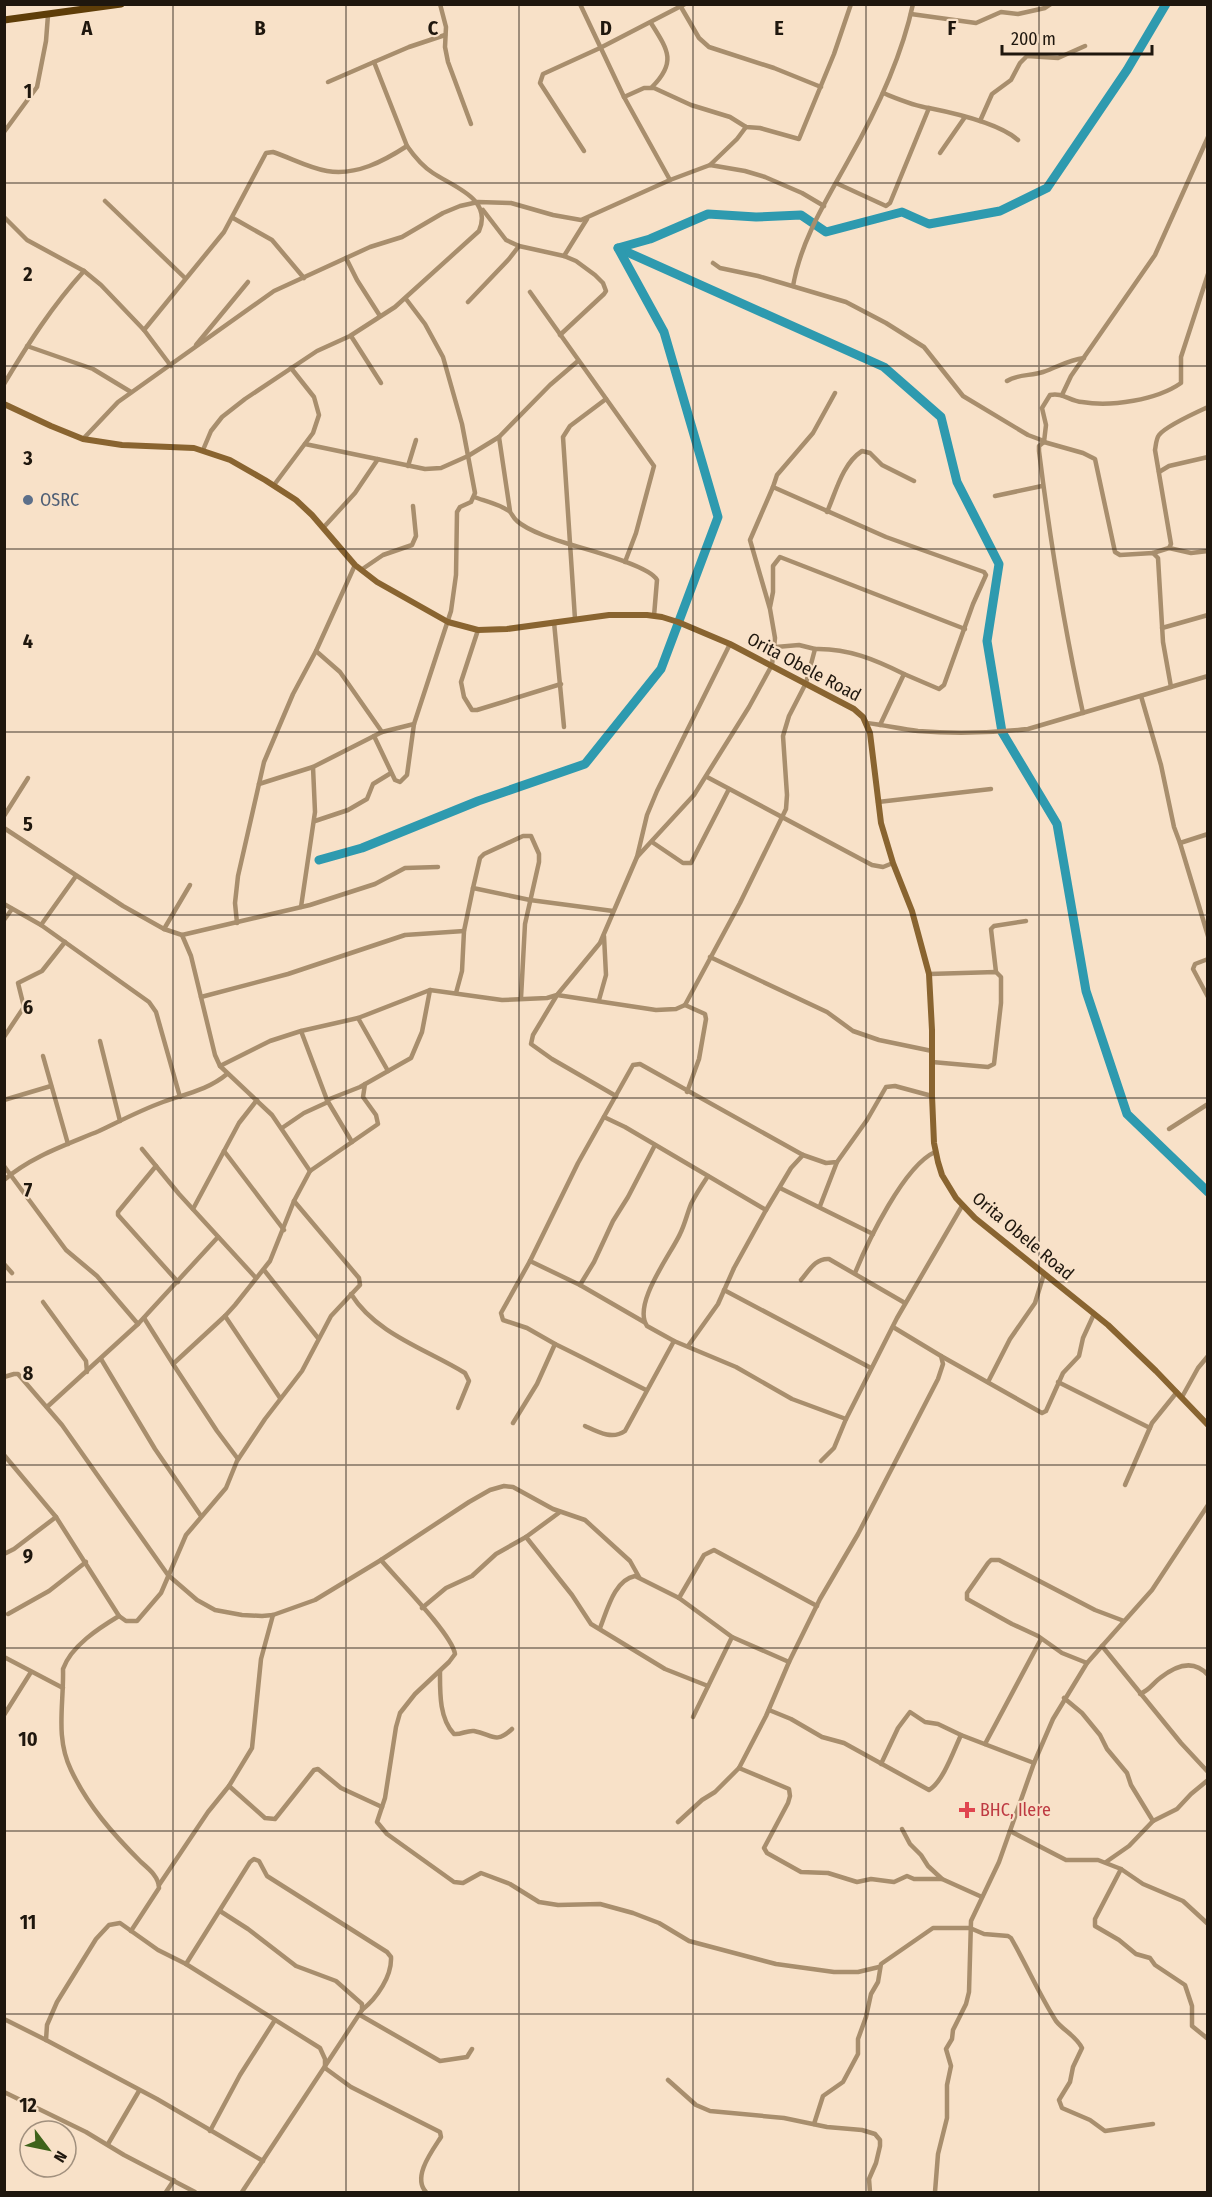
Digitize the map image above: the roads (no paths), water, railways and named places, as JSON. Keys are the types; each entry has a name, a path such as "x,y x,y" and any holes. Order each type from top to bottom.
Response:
{"highway":[{"path":"4,20 121,4"}],"main road":[{"name":"Orita Obele Road","path":"4,404 83,439 122,445 202,450 230,460 296,500 358,567 401,597 448,622 478,630 507,629 628,614 654,616 678,622 730,644 846,704 863,717 867,723 872,745 881,823 893,863 912,911 928,974 935,1152 942,1175 962,1206 1094,1314 1179,1394 1208,1425"}],"street":[{"path":"440,4 446,27 445,47 452,78 471,124"},
{"path":"580,4 624,98 670,180"},
{"path":"624,98 644,88 652,87 691,105 730,117 746,127 760,128 799,139 821,87 851,4"},
{"path":"793,286 809,232 883,93 902,45 913,4"},
{"path":"911,14 976,22 1001,12 1018,14 1045,8 1051,4"},
{"path":"584,151 540,82 540,78 547,71 600,48 683,6 699,38 709,47 774,68 821,87"},
{"path":"4,132 37,87 46,41 48,15"},
{"path":"651,23 668,54 666,70 652,87"},
{"path":"328,81 409,47 445,35"},
{"path":"980,121 992,94 1011,80 1020,63 1027,56 1058,58 1084,46"},
{"path":"374,62 407,146 412,153 431,171 479,205 503,237 519,246 564,256 588,268 603,283 606,291 560,335"},
{"path":"883,93 980,121 1018,140"},
{"path":"836,183 886,206 890,203 929,108"},
{"path":"940,153 966,117"},
{"path":"83,439 111,408 131,392 171,366 274,291 346,258 402,237 447,210 511,203 567,218 586,219 670,180 710,165 732,145 746,127"},
{"path":"1062,395 1071,376 1155,255 1208,137"},
{"path":"144,330 185,278 212,249 233,218 266,153 273,152 318,169 340,172 382,162 407,146"},
{"path":"710,165 765,177 802,193 824,206"},
{"path":"105,201 185,278"},
{"path":"202,450 211,431 222,417 317,351 351,336 406,299 479,231 483,218 479,205"},
{"path":"4,217 27,240 84,271 116,299 144,330 171,366"},
{"path":"233,218 272,240 304,278"},
{"path":"564,256 586,219"},
{"path":"468,302 519,246"},
{"path":"346,258 380,316"},
{"path":"713,263 720,268 741,271 846,302 894,328 928,350 963,396 1028,435 1095,459 1115,552 1120,555 1153,554 1169,548 1191,553 1208,551"},
{"path":"4,384 56,303 84,271"},
{"path":"1083,713 1070,652 1042,486 1039,446 1044,442 1046,425 1042,412 1044,404 1050,395 1062,395 1083,403 1127,402 1142,399 1181,383 1183,351 1208,274"},
{"path":"191,351 248,282"},
{"path":"530,292 654,466 626,562"},
{"path":"374,736 397,782 406,779 414,724 448,622 456,575 455,518 460,507 471,502 474,497 473,478 457,405 443,357 425,324 406,299"},
{"path":"351,336 381,383"},
{"path":"27,345 93,369 131,392"},
{"path":"1007,381 1041,373 1063,362 1084,358"},
{"path":"305,444 408,466 433,469 468,456 499,438 550,385 578,361"},
{"path":"274,485 318,423 318,407 314,397 291,368"},
{"path":"637,856 694,795 707,777 772,665 776,647 770,609 750,540 777,476 813,433 835,393"},
{"path":"575,619 563,437 570,426 606,399"},
{"path":"1169,548 1171,544 1155,450 1160,433 1208,407"},
{"path":"499,438 510,511 517,522 570,545 596,551 654,575 656,578 654,616"},
{"path":"408,466 416,440"},
{"path":"827,512 845,470 856,455 862,451 870,453 882,465 914,481"},
{"path":"1159,472 1169,465 1208,457"},
{"path":"323,528 355,493 378,459"},
{"path":"995,496 1042,486"},
{"path":"773,487 886,537 984,572 986,576 973,604 955,658 942,688 919,682 876,660 850,652 799,645 776,647"},
{"path":"474,497 510,511"},
{"path":"237,922 235,903 238,876 268,752 293,694 358,567 415,541 413,506"},
{"path":"1153,554 1158,558 1162,628 1171,687"},
{"path":"770,609 773,592 773,566 780,557 965,628"},
{"path":"1162,628 1208,615"},
{"path":"554,622 564,727"},
{"path":"478,630 461,682 464,697 472,710 561,684"},
{"path":"616,1096 552,1059 531,1044 533,1035 557,995 604,936 637,856 647,815 657,791 730,644"},
{"path":"685,1005 746,892 786,809 783,736 789,716 806,683 815,649"},
{"path":"316,651 339,672 382,732"},
{"path":"880,725 904,674"},
{"path":"867,723 956,734 1028,729 1208,676"},
{"path":"1141,696 1161,765 1174,827 1208,936"},
{"path":"259,784 313,767 382,732 414,724"},
{"path":"301,907 315,821 316,795 313,767"},
{"path":"315,821 348,810 367,799 373,784 392,773"},
{"path":"707,777 872,865 883,867 893,863"},
{"path":"4,816 28,778"},
{"path":"652,842 683,863 691,863 729,789"},
{"path":"878,802 991,789"},
{"path":"4,828 76,876 164,929 182,935 301,907 375,884 405,868 438,867"},
{"path":"1180,843 1208,834"},
{"path":"456,993 463,964 464,931 480,858 484,854 527,835 534,840 539,862 525,924 521,998"},
{"path":"41,925 76,876"},
{"path":"164,929 190,885"},
{"path":"473,888 530,900 613,911"},
{"path":"4,904 41,925 153,1006 180,1096"},
{"path":"4,920 12,909"},
{"path":"996,972 991,929 994,926 1026,921"},
{"path":"201,997 288,974 405,935 464,931"},
{"path":"182,935 191,956 215,1055 220,1066 257,1100 282,1128 310,1171"},
{"path":"599,1000 606,975 604,936"},
{"path":"4,1037 24,1007 18,983 42,971 65,942"},
{"path":"710,957 827,1012 853,1031 879,1040 932,1051"},
{"path":"1208,959 1195,964 1193,969 1208,997"},
{"path":"928,974 996,972 1001,977 1001,1004 994,1064 988,1067 932,1062"},
{"path":"282,1128 304,1113 407,1061 414,1054 430,990"},
{"path":"220,1066 270,1041 301,1031 358,1018 430,990 490,999 547,998 557,995 656,1010 685,1005 705,1014 699,1059 687,1092"},
{"path":"358,1018 388,1071"},
{"path":"301,1031 327,1101 352,1142"},
{"path":"100,1041 120,1121"},
{"path":"43,1056 69,1144"},
{"path":"646,1390 527,1328 502,1320 501,1317 503,1308 530,1261 578,1162 630,1068 640,1064 803,1155 826,1163 837,1162"},
{"path":"4,1180 28,1162 120,1121 206,1087 227,1074"},
{"path":"173,1364 225,1316 264,1270 310,1171 376,1126 378,1122 363,1097 365,1084"},
{"path":"4,1100 51,1086"},
{"path":"820,1206 837,1162 867,1120 886,1087 896,1086 932,1096"},
{"path":"193,1209 239,1123 257,1100"},
{"path":"1169,1129 1208,1104"},
{"path":"603,1117 766,1210"},
{"path":"580,1285 655,1145"},
{"path":"142,1149 256,1278"},
{"path":"224,1151 284,1230"},
{"path":"855,1273 888,1204 916,1167 928,1155 935,1152"},
{"path":"688,1346 718,1304 766,1210 791,1168 803,1155"},
{"path":"4,1166 66,1250 97,1276 138,1324"},
{"path":"156,1166 118,1212 118,1215 178,1282"},
{"path":"644,1322 642,1312 651,1288 680,1236 693,1200 708,1176"},
{"path":"780,1188 873,1234"},
{"path":"4,1455 56,1517 119,1616 126,1621 133,1622 141,1618 161,1593 186,1535 230,1483 238,1459 280,1398 302,1371 318,1338 338,1308 360,1285 359,1278 294,1202"},
{"path":"821,1461 834,1448 846,1419 905,1303 962,1206"},
{"path":"47,1407 138,1324 218,1237"},
{"path":"801,1280 818,1261 829,1259 905,1303"},
{"path":"530,1261 580,1285 674,1341 736,1367 792,1399 846,1419"},
{"path":"4,1264 12,1273"},
{"path":"264,1270 318,1338"},
{"path":"988,1382 1010,1340 1036,1299 1044,1274"},
{"path":"724,1290 871,1368"},
{"path":"351,1294 371,1319 467,1375 469,1381 458,1408"},
{"path":"43,1302 86,1360 95,1365"},
{"path":"893,1327 1042,1413 1047,1408 1058,1382 1079,1356 1083,1338 1094,1314"},
{"path":"225,1316 280,1398"},
{"path":"144,1318 238,1459"},
{"path":"585,1426 609,1436 621,1434 674,1341"},
{"path":"513,1423 537,1384 555,1344"},
{"path":"678,1822 702,1800 715,1792 739,1768 769,1710 789,1662 817,1606 858,1534 938,1379 943,1364 941,1356"},
{"path":"1125,1485 1158,1414 1179,1394 1208,1356"},
{"path":"101,1359 155,1449 201,1516"},
{"path":"86,1360 87,1372"},
{"path":"4,1377 18,1374 67,1432 168,1575 197,1600 215,1610 242,1615 273,1615 315,1600 499,1486 513,1487 560,1512 591,1524 630,1561 639,1577"},
{"path":"1058,1382 1150,1428"},
{"path":"935,2193 938,2154 948,2112 946,2085 951,2066 946,2049 952,2039 953,2030 966,2004 969,1992 970,1928 999,1862 1034,1763 1064,1698 1087,1663 1152,1590 1208,1505"},
{"path":"422,1608 446,1588 472,1576 500,1551 560,1512"},
{"path":"4,1554 56,1517"},
{"path":"526,1536 572,1595 588,1620 665,1669 708,1686"},
{"path":"679,1598 704,1555 714,1550 817,1606"},
{"path":"381,1560 454,1649 453,1658 415,1694 400,1713 388,1782 377,1818 378,1825 387,1834 454,1882 463,1883 481,1873 510,1884 539,1902 558,1905 600,1904 659,1923 689,1941 776,1964 834,1972 858,1972 879,1967 885,1960 933,1928 970,1928 980,1933 1008,1936 1058,2023 1081,2045 1082,2050 1073,2067 1070,2082 1059,2100 1062,2108 1090,2120 1105,2131 1153,2124"},
{"path":"1087,1663 1062,1653 1041,1639 981,1608 966,1597 991,1560 999,1560 1095,1610 1124,1621"},
{"path":"8,1614 49,1591 86,1562"},
{"path":"600,1628 619,1585 629,1577 639,1577 679,1598 732,1637 789,1662"},
{"path":"131,1930 208,1812 229,1786 252,1748 261,1659 273,1615"},
{"path":"119,1616 99,1628 69,1657 63,1670 60,1734 70,1768 108,1829 149,1869 159,1885"},
{"path":"693,1718 732,1637"},
{"path":"985,1744 1041,1639"},
{"path":"1102,1646 1180,1743 1208,1772"},
{"path":"4,1657 63,1688"},
{"path":"1140,1694 1151,1688 1160,1678 1186,1664 1196,1665 1208,1675"},
{"path":"440,1671 442,1707 448,1726 454,1734 473,1731 497,1738 512,1729"},
{"path":"4,1715 31,1672"},
{"path":"1064,1698 1082,1713 1100,1735 1107,1749 1127,1773 1131,1785 1153,1821"},
{"path":"769,1710 792,1719 822,1737 844,1743 926,1789 931,1789 947,1766 961,1735"},
{"path":"881,1764 898,1728 910,1712 925,1722 938,1724 1034,1763"},
{"path":"229,1786 265,1818 274,1819 318,1768 337,1786 382,1807"},
{"path":"739,1768 789,1789 788,1803 764,1848 767,1853 794,1870 828,1873 857,1882 872,1880 894,1882 907,1876 914,1879 942,1879"},
{"path":"1106,1862 1129,1846 1153,1821 1177,1809 1208,1780"},
{"path":"902,1829 910,1844 942,1879 982,1897"},
{"path":"1010,1831 1066,1860 1098,1860 1122,1869 1143,1884 1183,1901 1208,1924"},
{"path":"186,1965 254,1859 259,1860 267,1876 387,1952 391,1957 390,1971 386,1980 361,2012 242,2193"},
{"path":"1122,1869 1095,1919 1095,1926 1119,1940 1136,1954 1150,1958 1155,1965 1185,1985 1192,2006 1192,2026 1208,2039"},
{"path":"220,1911 248,1929 296,1966 336,1981 362,2004 361,2012"},
{"path":"46,2040 47,2025 57,2002 96,1939 109,1925 120,1923 158,1950 320,2048 324,2053 325,2068"},
{"path":"814,2124 823,2096 843,2082 858,2054 858,2040 871,1994 878,1982 879,1967"},
{"path":"361,2012 440,2061 461,2059 469,2055 472,2049"},
{"path":"4,2019 157,2099 263,2161"},
{"path":"210,2131 240,2075 275,2020"},
{"path":"325,2068 351,2087 440,2132 441,2137 422,2173 421,2181 426,2193"},
{"path":"668,2080 703,2108 731,2114 784,2118 847,2130 862,2130 878,2137 880,2146 869,2179 870,2193"},
{"path":"108,2144 139,2091"},
{"path":"4,2100 6,2093 108,2144 123,2155 195,2193"},
{"path":"166,2193 174,2180"}],"waterway":[{"path":"319,860 362,848 478,801 585,764 661,669 718,517 664,332 618,248 650,239 708,214 756,217 801,215 826,232 902,212 929,224 1000,211 1047,188 1127,70 1166,4"},
{"path":"618,248 884,367 941,417 957,482 999,564 987,641 1002,732 1057,824 1086,991 1127,1114 1208,1192"}],"place":[{"name":"OSRC","path":"28,500"},
{"name":"BHC, Ilere","path":"967,1810"}]}
